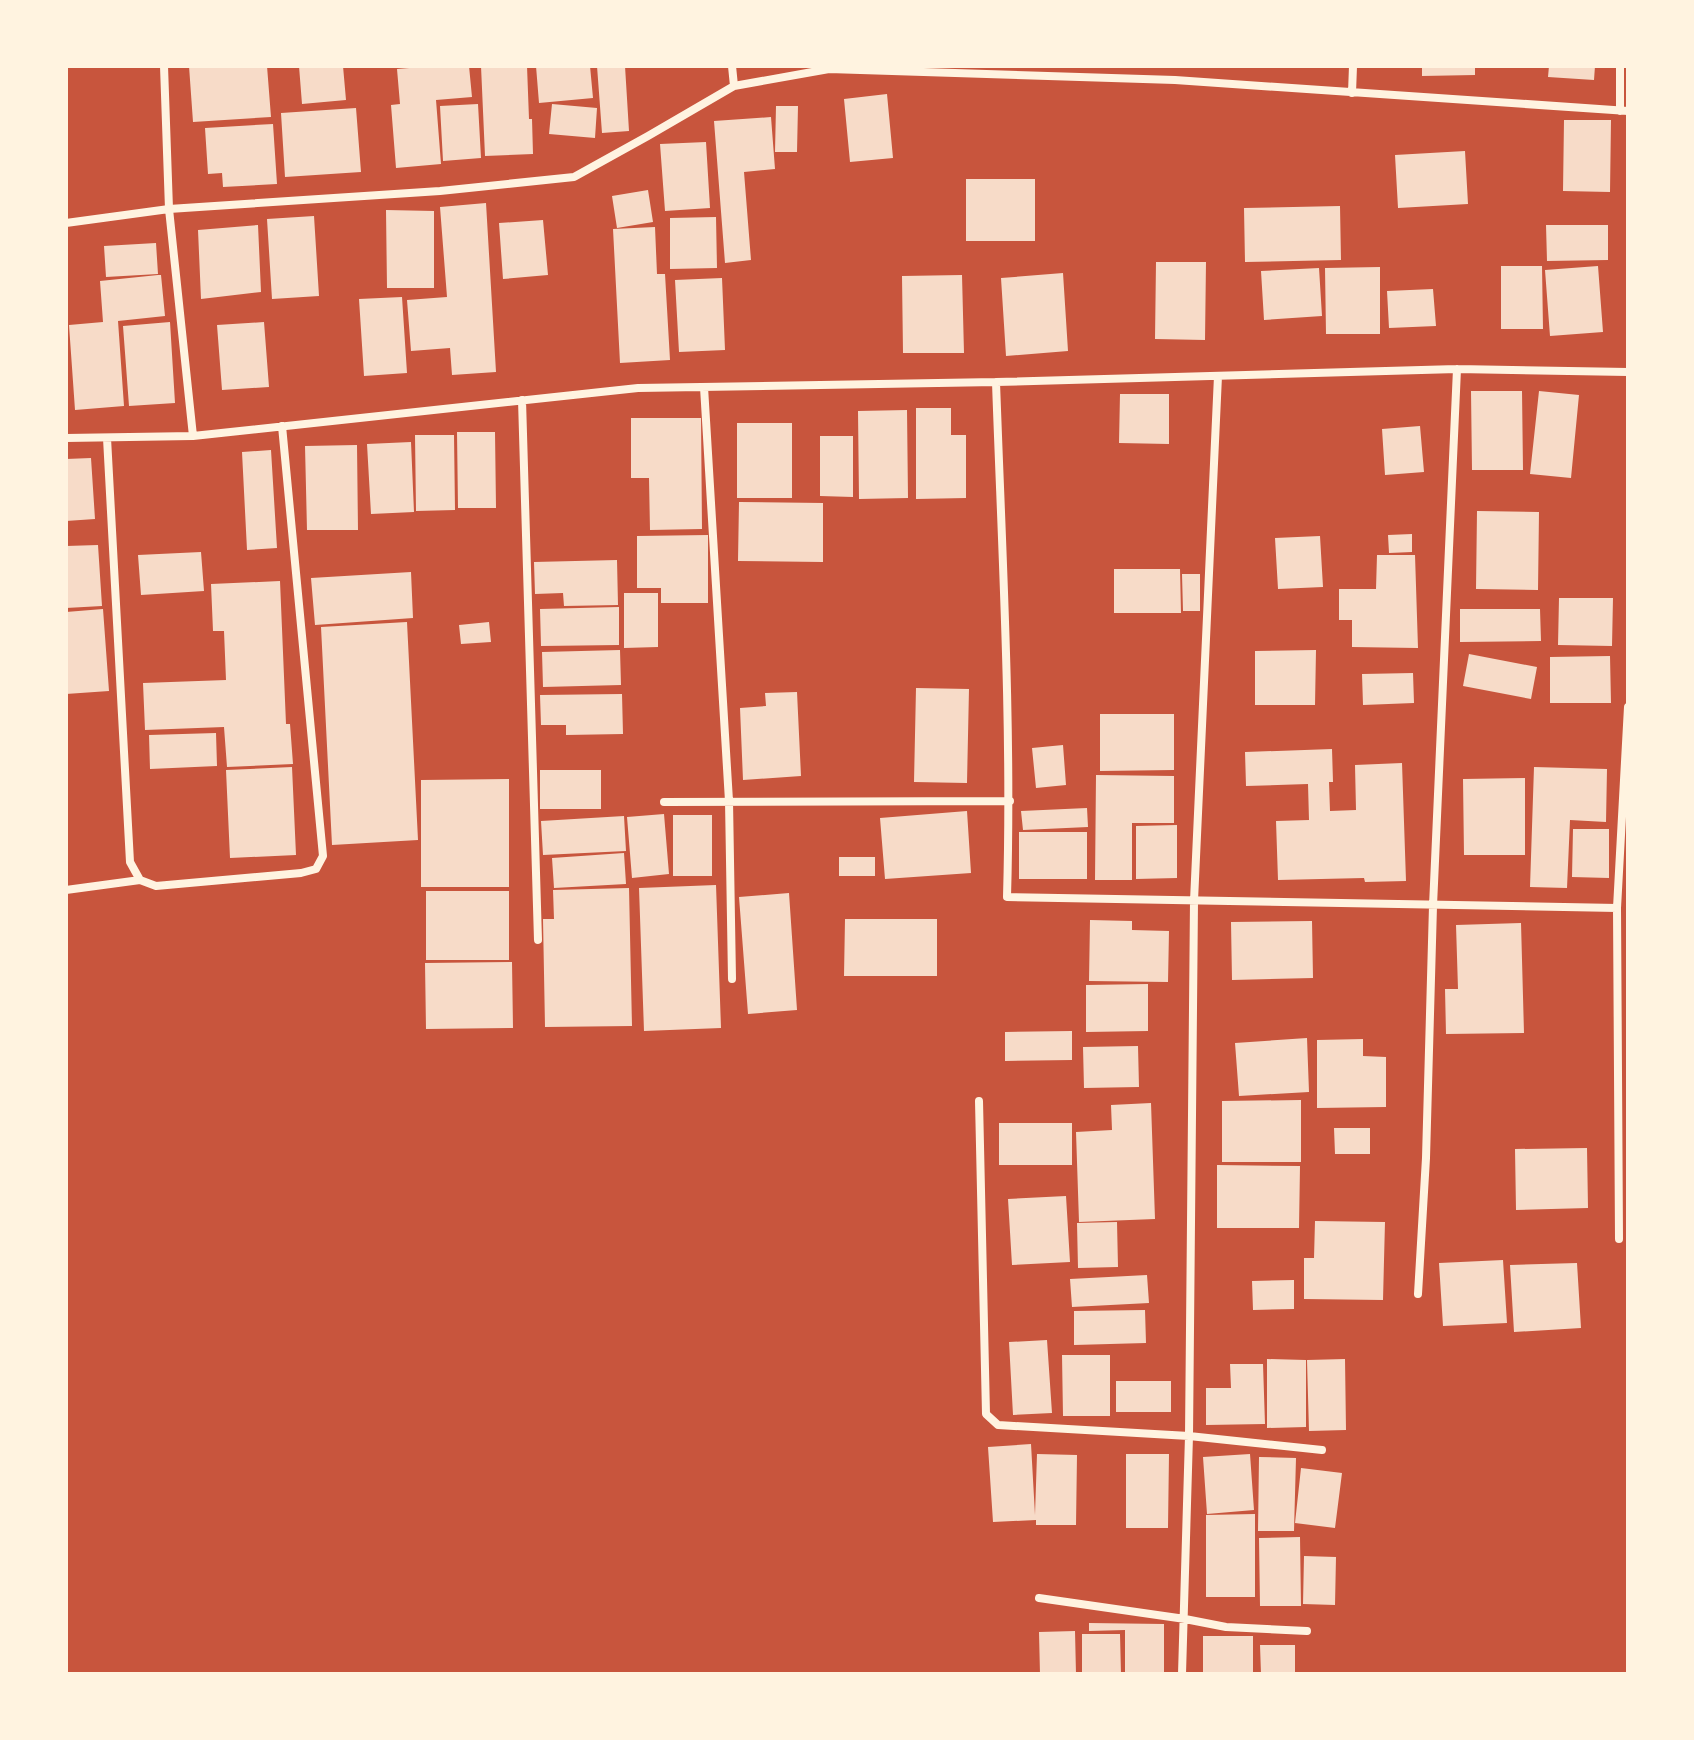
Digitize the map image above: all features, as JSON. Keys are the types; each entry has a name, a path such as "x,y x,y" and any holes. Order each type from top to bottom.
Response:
{"street":[{"path":"164,66 169,209 193,436"},
{"path":"732,66 734,86"},
{"path":"1352,93 1353,66"},
{"path":"66,223 169,209 440,191 574,177 734,86 829,69 1175,80 1624,111 1620,66"},
{"path":"1418,1294 1457,369"},
{"path":"66,438 193,436 638,388 1457,369 1628,372"},
{"path":"1182,1674 1189,1436 1194,901 1218,376"},
{"path":"996,382 1010,801 1007,897 1617,908"},
{"path":"704,387 729,801 732,979"},
{"path":"522,400 538,940"},
{"path":"66,890 140,880 156,886 301,873 316,869 323,856 282,426"},
{"path":"107,438 130,862 140,880"},
{"path":"1619,1239 1617,908 1628,707"},
{"path":"664,802 1010,801"},
{"path":"979,1101 986,1414 998,1425 1189,1436 1322,1450"},
{"path":"1039,1598 1226,1627 1307,1631"}],"building":[{"path":"189,66 267,66 271,117 193,122"},
{"path":"299,66 343,66 346,100 302,104"},
{"path":"469,66 472,97 436,100 441,164 396,168 391,105 400,104 397,69"},
{"path":"481,66 527,66 533,154 485,156"},
{"path":"536,66 590,66 593,98 539,103"},
{"path":"597,66 625,66 629,131 602,133"},
{"path":"1422,66 1475,66 1475,75 1422,76"},
{"path":"1549,66 1595,66 1594,80 1548,77"},
{"path":"887,94 893,158 850,162 844,99"},
{"path":"478,104 481,158 443,161 440,106"},
{"path":"552,104 597,108 595,138 549,134"},
{"path":"776,106 798,106 797,152 775,152"},
{"path":"356,108 361,172 285,177 281,113"},
{"path":"771,117 775,169 744,172 751,260 725,263 714,121"},
{"path":"1564,120 1611,120 1610,192 1563,191"},
{"path":"273,124 277,184 223,187 222,173 208,174 205,128"},
{"path":"706,142 710,208 665,211 660,144"},
{"path":"1465,151 1468,204 1398,208 1395,155"},
{"path":"966,179 1035,179 1035,241 966,241"},
{"path":"648,190 653,222 617,228 612,196"},
{"path":"486,203 496,372 452,375 450,348 411,351 407,300 447,297 440,207"},
{"path":"1340,206 1341,260 1245,262 1244,208"},
{"path":"386,210 434,211 434,288 387,288"},
{"path":"314,216 319,296 272,299 267,219"},
{"path":"716,217 717,268 670,269 670,218"},
{"path":"543,220 548,275 503,279 499,223"},
{"path":"258,225 261,292 201,299 198,230"},
{"path":"1546,225 1608,225 1608,260 1547,261"},
{"path":"655,227 657,274 665,274 670,360 620,363 613,229"},
{"path":"156,243 158,274 106,277 104,246"},
{"path":"1156,262 1206,262 1205,340 1155,339"},
{"path":"1501,266 1542,266 1543,329 1501,329"},
{"path":"1598,266 1603,332 1550,336 1545,270"},
{"path":"1380,267 1380,334 1326,334 1325,268"},
{"path":"1319,268 1322,316 1264,320 1261,271"},
{"path":"1063,273 1068,351 1006,356 1001,278"},
{"path":"161,275 165,316 118,321 124,406 75,410 69,325 103,322 100,281"},
{"path":"962,275 964,353 903,353 902,276"},
{"path":"722,278 725,350 679,352 675,280"},
{"path":"1433,289 1436,326 1389,328 1387,291"},
{"path":"402,297 407,373 364,376 359,299"},
{"path":"170,322 175,403 129,406 123,326"},
{"path":"264,322 269,387 222,390 217,325"},
{"path":"1471,391 1522,391 1523,470 1472,470"},
{"path":"1539,391 1579,395 1571,478 1530,474"},
{"path":"1120,394 1169,394 1169,444 1119,443"},
{"path":"916,408 951,408 951,435 966,435 966,498 916,499"},
{"path":"907,410 908,498 859,499 858,411"},
{"path":"631,418 701,418 702,529 650,530 649,478 631,478"},
{"path":"737,423 792,423 792,498 737,498"},
{"path":"1420,426 1424,472 1385,475 1382,429"},
{"path":"457,432 495,432 496,508 458,508"},
{"path":"415,435 454,435 455,510 416,511"},
{"path":"820,436 853,436 853,497 820,496"},
{"path":"411,442 414,512 371,514 367,444"},
{"path":"357,445 358,530 307,530 305,446"},
{"path":"271,450 277,548 247,550 242,452"},
{"path":"91,458 95,519 66,521 66,459"},
{"path":"739,502 823,503 823,562 738,561"},
{"path":"1477,511 1539,512 1538,590 1476,589"},
{"path":"1412,534 1412,552 1389,553 1388,535"},
{"path":"708,535 708,603 661,603 661,588 637,588 637,536"},
{"path":"1320,536 1323,587 1278,589 1275,538"},
{"path":"98,545 102,606 66,608 66,546"},
{"path":"201,552 204,591 141,595 138,555"},
{"path":"1377,555 1415,555 1418,648 1352,647 1352,620 1339,620 1339,589 1376,589"},
{"path":"617,560 618,605 564,606 563,593 535,594 534,562"},
{"path":"1114,569 1180,569 1181,613 1114,613"},
{"path":"411,572 413,618 315,625 311,578"},
{"path":"1182,574 1200,574 1200,611 1183,611"},
{"path":"280,581 286,724 290,724 293,764 227,767 224,727 145,730 143,683 226,680 224,631 213,631 211,584"},
{"path":"624,593 658,593 658,647 624,648"},
{"path":"1559,598 1613,598 1612,646 1558,645"},
{"path":"619,607 619,645 541,646 540,609"},
{"path":"103,609 109,691 66,694 66,612"},
{"path":"1460,609 1540,609 1541,641 1460,642"},
{"path":"407,622 418,840 332,845 321,627"},
{"path":"489,622 491,642 461,644 459,625"},
{"path":"620,650 621,685 543,687 542,652"},
{"path":"1316,650 1315,705 1255,705 1255,651"},
{"path":"1469,654 1537,667 1531,699 1463,686"},
{"path":"1610,656 1611,703 1550,703 1550,657"},
{"path":"1413,673 1414,703 1363,705 1362,674"},
{"path":"916,688 969,689 967,783 914,782"},
{"path":"797,692 801,776 743,780 740,708 766,706 765,693"},
{"path":"622,694 623,734 566,735 566,725 541,725 540,695"},
{"path":"1100,714 1174,714 1174,770 1100,771"},
{"path":"216,733 217,766 150,769 149,735"},
{"path":"1063,745 1066,785 1036,788 1032,748"},
{"path":"1332,749 1330,811 1356,810 1355,765 1402,763 1406,881 1365,882 1364,878 1278,880 1276,821 1309,820 1308,784 1246,786 1245,752"},
{"path":"292,767 296,855 230,858 226,770"},
{"path":"1534,767 1607,769 1606,822 1570,820 1567,888 1530,887"},
{"path":"540,770 601,770 601,809 540,809"},
{"path":"1096,775 1174,776 1174,823 1132,823 1132,880 1095,880"},
{"path":"1525,778 1525,855 1464,855 1463,779"},
{"path":"509,779 509,887 421,887 421,780"},
{"path":"1087,808 1088,827 1023,830 1021,811"},
{"path":"967,811 971,873 885,879 880,818"},
{"path":"664,814 669,874 632,878 627,817"},
{"path":"673,815 712,815 712,876 673,876"},
{"path":"624,816 626,851 543,855 541,821"},
{"path":"1177,825 1177,878 1136,879 1136,826"},
{"path":"1573,829 1609,829 1609,878 1572,877"},
{"path":"1019,832 1087,832 1087,879 1019,879"},
{"path":"624,853 626,884 554,888 552,858"},
{"path":"839,857 875,857 875,876 839,876"},
{"path":"716,885 721,1028 644,1031 639,888"},
{"path":"629,888 632,1026 545,1027 543,919 554,919 553,890"},
{"path":"426,891 509,891 509,960 426,960"},
{"path":"789,893 797,1010 748,1014 739,897"},
{"path":"845,919 937,919 937,976 844,976"},
{"path":"1090,920 1132,921 1132,930 1169,931 1168,982 1089,981"},
{"path":"1312,921 1313,978 1232,980 1231,922"},
{"path":"1521,923 1524,1033 1446,1034 1445,989 1458,989 1456,925"},
{"path":"512,962 513,1028 426,1029 425,963"},
{"path":"1148,984 1148,1031 1086,1032 1086,985"},
{"path":"1072,1031 1072,1060 1005,1061 1005,1032"},
{"path":"1307,1038 1309,1092 1239,1096 1235,1043"},
{"path":"1363,1039 1363,1056 1386,1057 1386,1107 1317,1108 1317,1040"},
{"path":"1138,1046 1139,1087 1084,1088 1083,1047"},
{"path":"1301,1100 1301,1162 1222,1162 1222,1101"},
{"path":"1151,1103 1155,1219 1079,1222 1076,1132 1112,1130 1111,1105"},
{"path":"999,1123 1072,1123 1072,1165 999,1165"},
{"path":"1334,1128 1370,1128 1370,1154 1335,1154"},
{"path":"1587,1148 1588,1208 1516,1210 1515,1149"},
{"path":"1217,1165 1300,1166 1299,1228 1217,1228"},
{"path":"1066,1196 1070,1262 1012,1265 1008,1199"},
{"path":"1315,1221 1385,1222 1383,1300 1304,1299 1304,1258 1314,1258"},
{"path":"1117,1222 1118,1267 1078,1268 1077,1223"},
{"path":"1503,1260 1507,1323 1443,1326 1439,1263"},
{"path":"1577,1263 1581,1328 1514,1332 1510,1265"},
{"path":"1147,1275 1149,1303 1072,1307 1070,1279"},
{"path":"1294,1280 1294,1309 1253,1310 1252,1281"},
{"path":"1145,1310 1146,1343 1074,1345 1074,1311"},
{"path":"1047,1340 1052,1413 1013,1415 1009,1342"},
{"path":"1062,1355 1110,1355 1110,1416 1063,1416"},
{"path":"1267,1359 1306,1360 1306,1427 1267,1428"},
{"path":"1345,1359 1346,1430 1309,1431 1307,1360"},
{"path":"1230,1364 1263,1364 1265,1424 1206,1425 1206,1388 1231,1388"},
{"path":"1116,1381 1171,1381 1171,1412 1116,1412"},
{"path":"1031,1444 1035,1515 1037,1454 1077,1455 1076,1525 1036,1525 1036,1520 993,1522 988,1447"},
{"path":"1126,1454 1169,1454 1168,1528 1126,1528"},
{"path":"1250,1454 1254,1510 1207,1514 1203,1457"},
{"path":"1259,1457 1296,1458 1294,1531 1258,1531"},
{"path":"1301,1468 1342,1473 1335,1528 1295,1523"},
{"path":"1255,1514 1255,1597 1206,1597 1206,1515"},
{"path":"1300,1537 1301,1606 1260,1606 1259,1538"},
{"path":"1304,1556 1336,1557 1335,1605 1303,1604"},
{"path":"1089,1623 1164,1624 1164,1674 1125,1674 1125,1630 1089,1631"},
{"path":"1075,1631 1076,1674 1040,1674 1039,1632"},
{"path":"1082,1634 1120,1634 1121,1674 1082,1674"},
{"path":"1203,1636 1253,1636 1253,1674 1203,1674"},
{"path":"1260,1645 1295,1645 1295,1674 1261,1674"}]}
